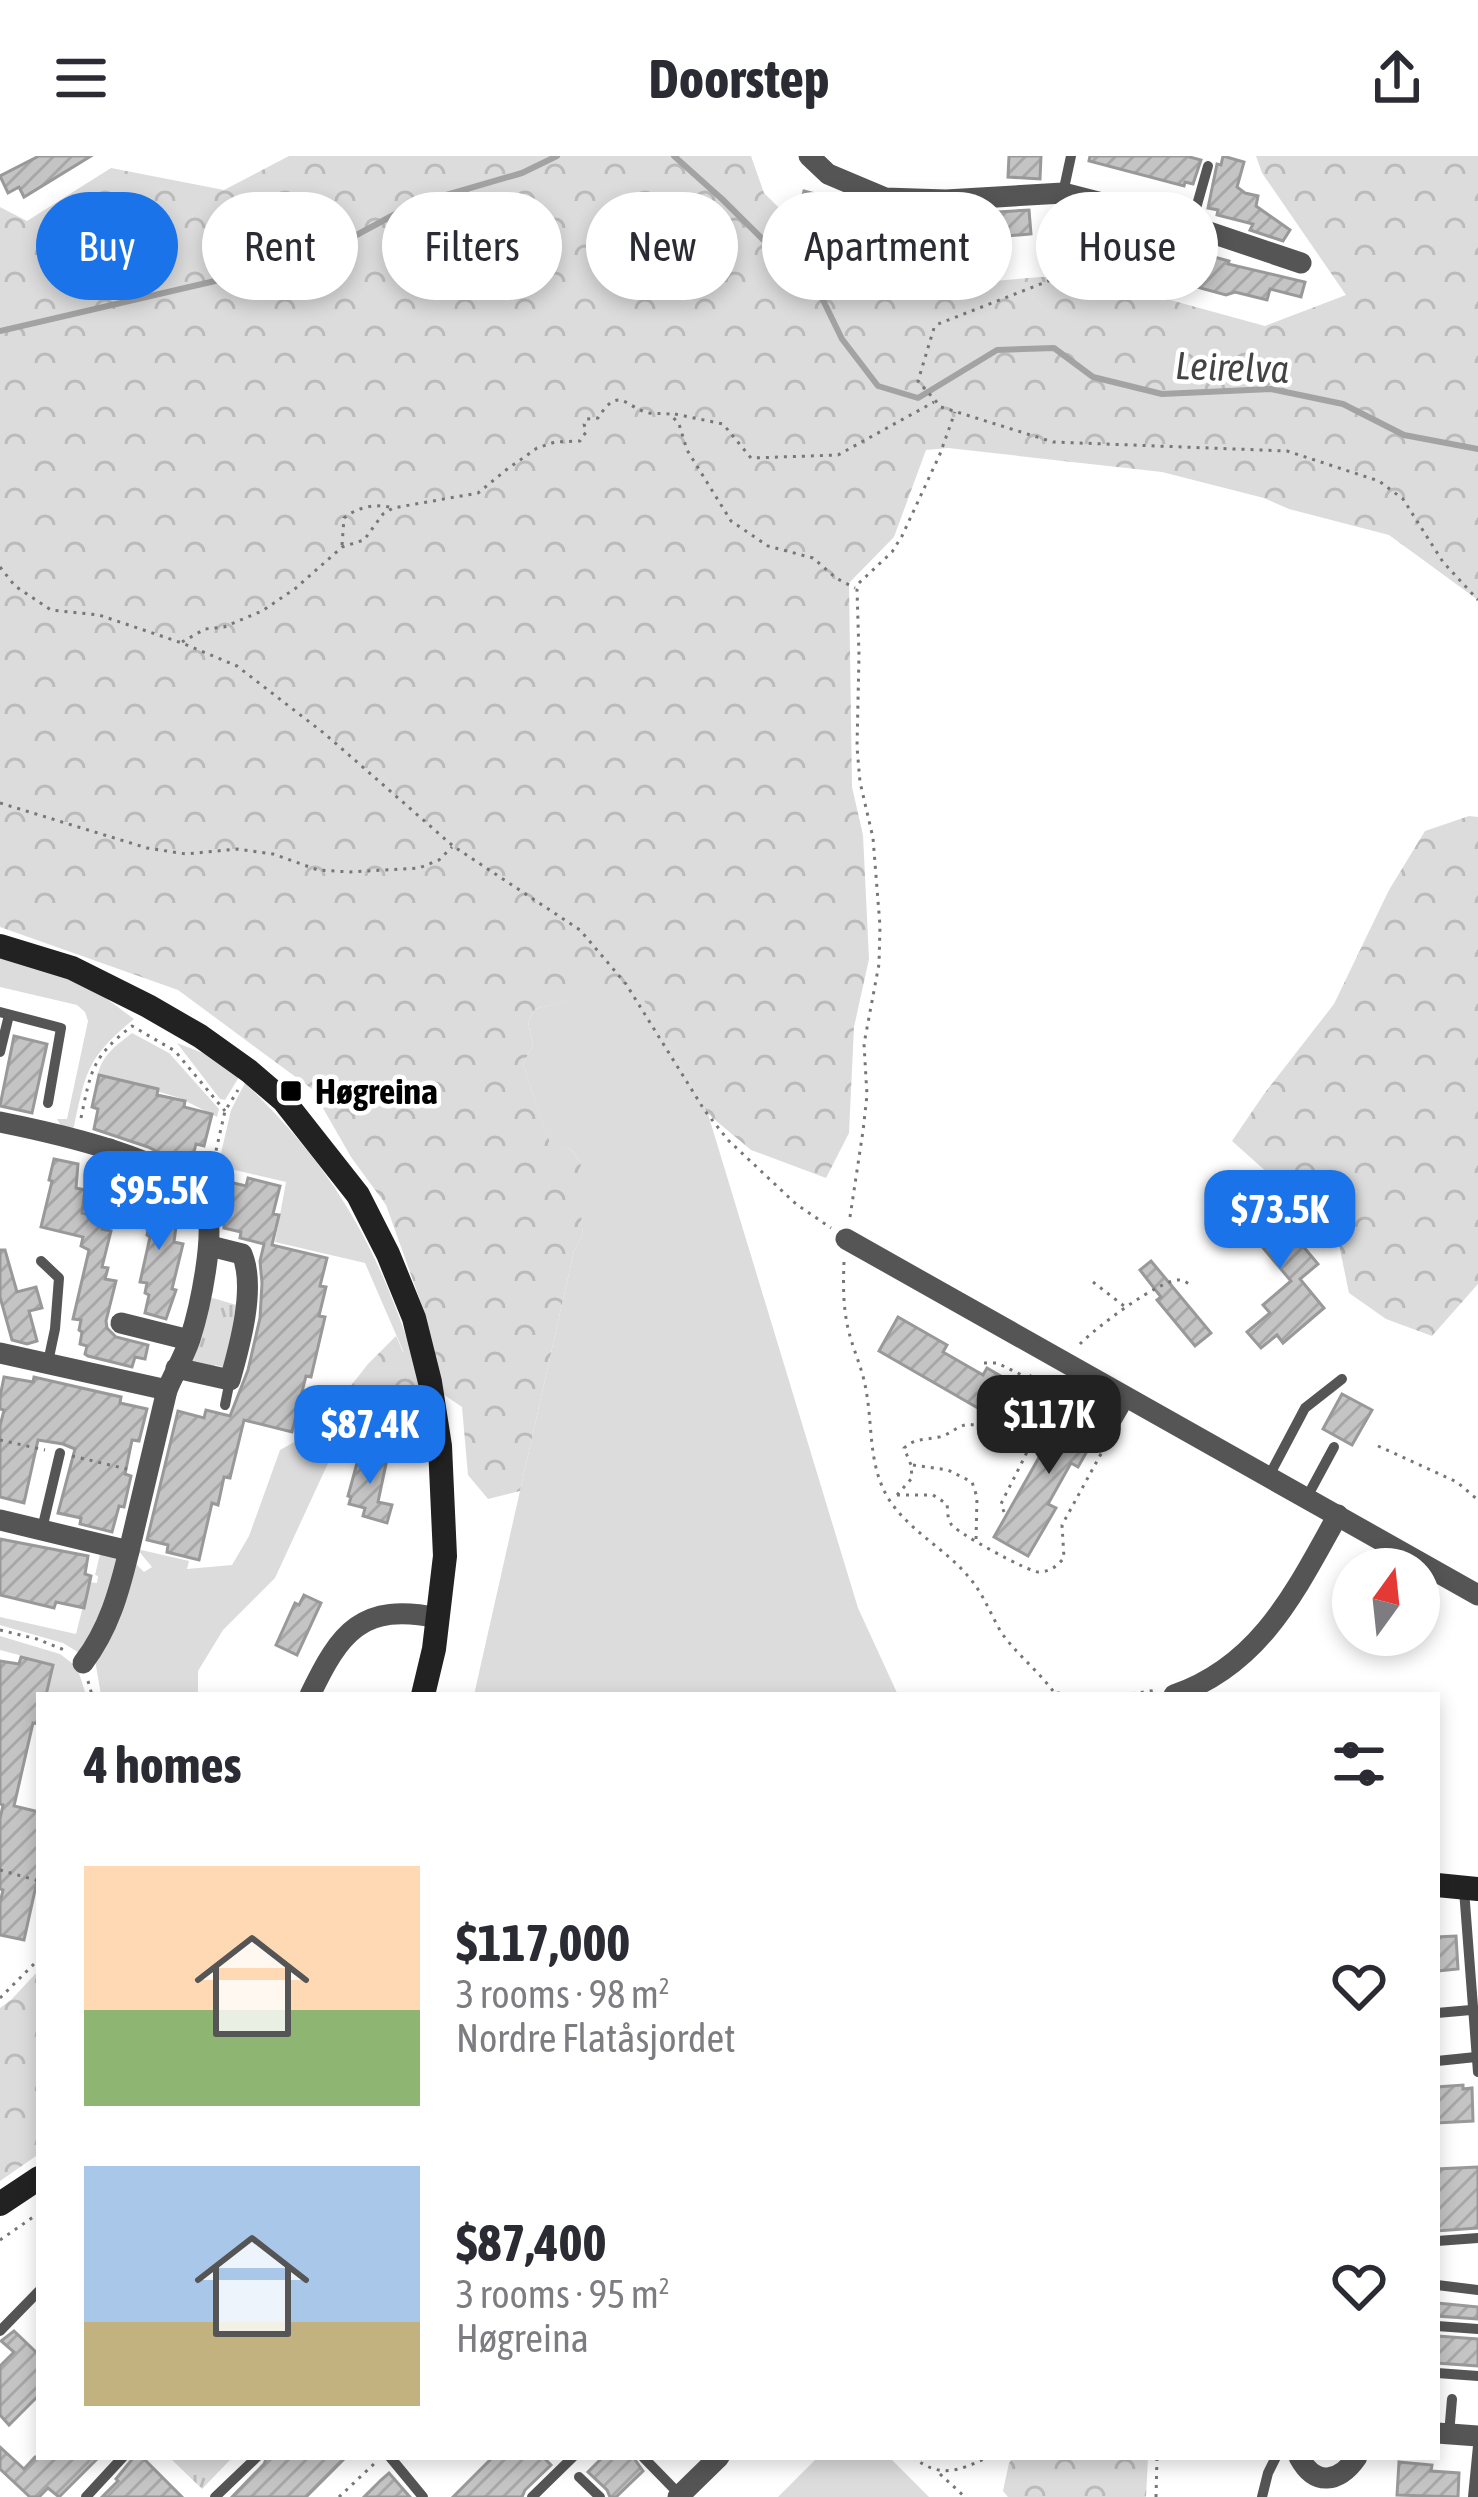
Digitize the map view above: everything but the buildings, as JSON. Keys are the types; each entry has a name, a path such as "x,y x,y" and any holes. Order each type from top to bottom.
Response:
{"street":[{"path":"809,156 828,174 885,199 1036,195"},
{"path":"1218,235 1300,263"},
{"path":"0,946 72,968 200,1036 284,1101 358,1195 414,1318 440,1446 445,1556 424,1692"},
{"path":"0,1121 110,1149 178,1178 205,1202 210,1246 189,1340 167,1390 110,1617 83,1663"},
{"path":"99,1198 110,1149"},
{"path":"847,1239 1478,1595"},
{"path":"176,1368 230,1380 242,1339 248,1268 242,1254 210,1246"},
{"path":"121,1323 189,1340"},
{"path":"0,1353 167,1390"},
{"path":"1171,1692 1193,1688 1220,1673 1267,1633 1338,1515"},
{"path":"0,1520 129,1551"},
{"path":"312,1692 337,1644 357,1626 399,1614 438,1618"},
{"path":"1440,1885 1471,1887"},
{"path":"0,2204 36,2180"},
{"path":"1443,2433 1478,2436"},
{"path":"680,2496 716,2460"},
{"path":"1301,2460 1308,2472 1323,2479 1338,2476 1355,2460"}],"lane":[{"path":"1063,192 1071,156"},
{"path":"1201,192 1208,166"},
{"path":"0,1052 4,1013 61,1028 48,1103"},
{"path":"41,1261 58,1278 47,1365"},
{"path":"1269,1476 1305,1408 1342,1379"},
{"path":"225,1405 230,1380"},
{"path":"1115,1424 1130,1398"},
{"path":"1306,1498 1334,1447"},
{"path":"42,1529 60,1453"},
{"path":"1471,1887 1472,2010 1478,2072"},
{"path":"1440,2013 1472,2010"},
{"path":"1440,2062 1477,2057"},
{"path":"1440,2241 1478,2238"},
{"path":"1440,2285 1478,2290"},
{"path":"0,2331 36,2294"},
{"path":"1440,2326 1478,2329"},
{"path":"1440,2373 1478,2376"},
{"path":"1443,2433 1452,2399"},
{"path":"1473,2497 1478,2446"},
{"path":"86,2497 119,2460"},
{"path":"215,2497 254,2460"},
{"path":"389,2460 423,2497"},
{"path":"532,2497 570,2460"},
{"path":"646,2460 680,2496"},
{"path":"1262,2497 1274,2460"},
{"path":"579,2477 600,2497"}],"path":[{"path":"1036,286 938,324 918,381 941,407 1053,442 1287,451 1379,481 1402,499 1443,562 1478,600"},
{"path":"182,643 206,629 224,627 262,611 342,547 364,540 393,508 478,494 537,448 580,440 587,419 598,418 606,404 618,400 649,413 723,424 752,458 838,455 935,400"},
{"path":"955,412 902,536 857,589 856,747 873,838 879,964 864,1044 866,1095 844,1258 844,1308 865,1381 871,1453 889,1498 911,1527 970,1578 1000,1630 1054,1692"},
{"path":"670,414 731,521 768,546 813,558 857,589"},
{"path":"342,547 344,518 354,510 393,508"},
{"path":"0,567 15,586 51,610 99,615 237,667 326,734 453,846 580,930 626,984 728,1140 813,1215"},
{"path":"0,803 147,848 186,854 237,849 273,854 318,870 419,868 439,860 453,846"},
{"path":"76,1138 94,1064 106,1046 132,1026 175,1051 225,1111"},
{"path":"205,1202 225,1111 249,1071"},
{"path":"1093,1282 1126,1307"},
{"path":"1069,1363 1089,1334 1126,1307 1166,1282 1189,1284"},
{"path":"1029,1379 1031,1372 1046,1363 1044,1349"},
{"path":"984,1364 997,1364 1029,1379 1047,1399 1039,1426 1000,1504 1004,1512"},
{"path":"897,1495 910,1483 911,1465 904,1452 909,1442 975,1424 1027,1448"},
{"path":"889,1498 944,1500 952,1526 1024,1569 1040,1572 1055,1567 1066,1554 1062,1525 1108,1441"},
{"path":"1378,1446 1457,1482 1478,1500"},
{"path":"911,1465 948,1470 972,1482 977,1497 976,1540"},
{"path":"0,1630 62,1647 83,1663 91,1692"},
{"path":"0,1870 36,1880"},
{"path":"0,1998 36,1962"},
{"path":"0,2240 36,2214"},
{"path":"339,2497 382,2460"},
{"path":"917,2460 938,2471 963,2469 982,2460"},
{"path":"1156,2497 1157,2460"},
{"path":"938,2471 965,2497"}],"green space":[{"path":"289,156 751,156 764,192 762,300 1012,300 1012,279 1036,277 1036,300 1170,300 1265,326 1346,295 1262,173 1256,156 1478,156 1478,600 1389,535 1264,498 1162,472 948,448 926,450 894,537 849,583 852,787 863,835 869,959 854,1027 849,1133 826,1178 751,1150 708,1114 635,984 535,1009 528,1022 533,1045 523,1064 550,1143 571,1149 581,1164 578,1186 583,1235 574,1251 520,1491 488,1499 468,1475 462,1407 443,1394 425,1314 386,1205 351,1157 312,1089 178,990 0,927 0,207 27,221 36,215 36,300 178,300 178,192 73,192 111,168 224,190"},
{"path":"1478,817 1478,1284 1432,1336 1386,1319 1349,1293 1337,1235 1232,1141 1334,1004 1389,890 1425,831"},
{"path":"0,956 65,976 96,991 134,1019 91,1066 74,1127 65,1132 57,1119 67,1119 88,1021 85,1012 77,1005 0,987"},
{"path":"635,983 708,1114 858,1608 897,1692 475,1692 574,1251 583,1235 577,1186 581,1164 571,1149 550,1144 523,1064 533,1045 528,1022 535,1009"},
{"path":"132,1033 169,1053 219,1109 217,1117 180,1098 98,1074 107,1056"},
{"path":"177,1043 208,1055 239,1077 225,1100 220,1099"},
{"path":"245,1083 325,1173 364,1236 410,1347 404,1353 365,1263 275,1242 286,1182 218,1166 231,1110"},
{"path":"206,1296 240,1306 223,1367 215,1365 214,1371 189,1364"},
{"path":"396,1336 403,1352 410,1347 428,1421 342,1433 316,1430 368,1364"},
{"path":"316,1430 342,1433 275,1578 223,1630 198,1671 198,1692 100,1692 95,1660 132,1560 144,1572 152,1567 137,1549 189,1561 187,1569 232,1565 249,1536 280,1450"},
{"path":"101,1550 122,1555 114,1592 81,1654 63,1643 0,1625 0,1617 76,1634 89,1582 97,1583"},
{"path":"0,1636 60,1654 77,1667 85,1692 47,1692 53,1664 0,1650"},
{"path":"36,1973 36,2156 0,2181 0,2008"},
{"path":"172,2460 230,2460 202,2489"},
{"path":"815,2460 892,2460 929,2497 778,2497"},
{"path":"1148,2460 1146,2497 1008,2497 1003,2491 1009,2463"}],"waterway":[{"name":"Leirelva","path":"0,331 245,274 338,245 412,205 522,173 557,156"},
{"name":"Leirelva","path":"674,156 822,298 842,339 878,386 918,398 997,350 1054,348 1093,377 1162,394 1271,389 1343,404 1404,435 1478,449"}],"place":[{"name":"Høgreina","path":"291,1091"}]}
